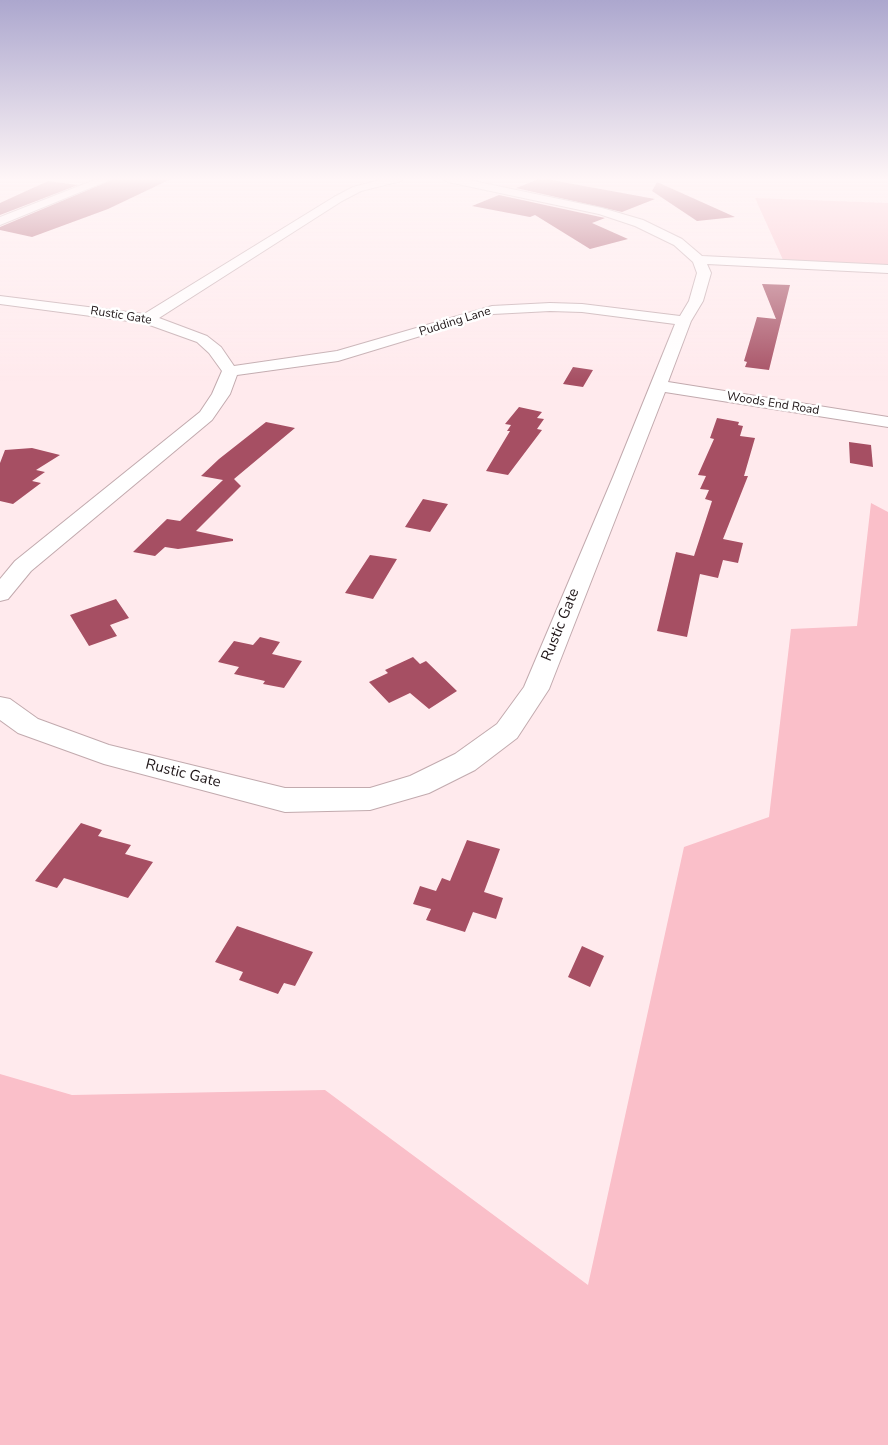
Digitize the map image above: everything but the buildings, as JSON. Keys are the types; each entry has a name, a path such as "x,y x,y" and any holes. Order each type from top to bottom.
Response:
{"street":[{"path":"147,319 262,246"},
{"path":"683,246 699,260 888,269"},
{"name":"Rustic Gate","path":"0,706 28,726 104,754 285,800 370,799 419,785 465,762 507,731 536,689 684,321 696,301 702,286 704,273 699,260"},
{"name":"Rustic Gate","path":"0,300 147,319 202,339 215,350 230,371"},
{"name":"Pudding Lane","path":"230,371 338,356 379,346 492,310 550,306 582,308 684,321"},
{"path":"0,594 23,566 206,416 221,394 230,371"},
{"name":"Woods End Road","path":"659,386 888,422"}],"shaded area":[{"path":"777,246 888,246 888,267 784,262"},
{"path":"871,503 888,512 888,1445 0,1445 0,1074 72,1095 325,1090 588,1285 684,847 769,817 791,629 857,626"}]}
